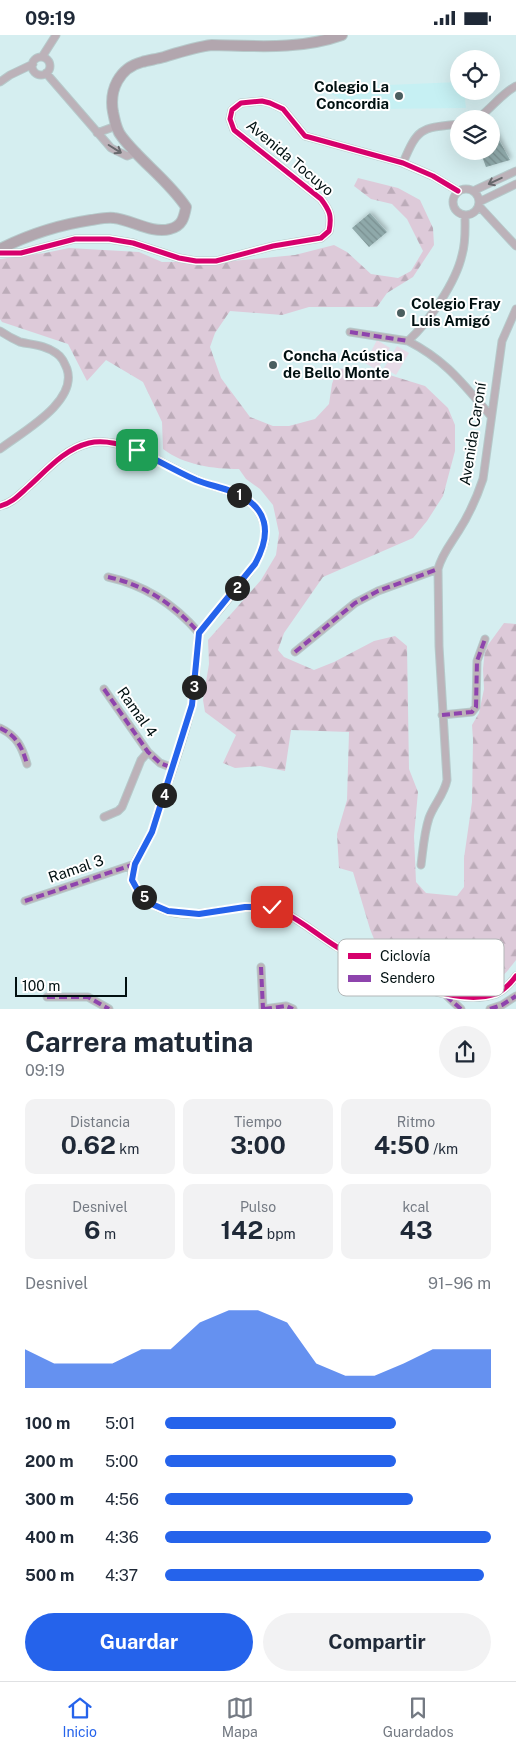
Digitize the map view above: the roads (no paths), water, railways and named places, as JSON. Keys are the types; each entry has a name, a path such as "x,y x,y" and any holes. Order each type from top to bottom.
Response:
{"street":[{"path":"42,57 49,62 50,68 46,73 38,74 33,70 33,64 36,59 42,57 56,35"},
{"path":"0,249 36,233 76,222 113,218 162,231 179,225 184,218 186,207 176,192 122,138 116,126 111,103 112,93 120,76 129,68 140,63 199,47 212,45 298,46 318,43 342,35"},
{"path":"0,82 33,64"},
{"path":"46,73 111,148 127,156 137,152"},
{"path":"489,110 516,85"},
{"name":"Avenida Tocuyo","path":"0,253 21,253 75,239 109,239 133,243 179,258 196,261 216,261 273,246 321,238 330,231 331,219 328,209 321,199 234,130 230,119 232,111 241,103 262,101 270,103 283,109 305,136 403,163 433,176 458,191"},
{"path":"403,163 421,131 435,126 450,125"},
{"path":"97,133 116,126"},
{"path":"473,191 516,171"},
{"path":"479,204 516,184"},
{"path":"464,189 473,191 479,197 479,204 474,213 465,216 456,211 453,207 453,198 458,191 464,189"},
{"path":"479,204 516,246"},
{"path":"408,341 418,333 444,296 454,276 462,256 465,216"},
{"name":"Avenida Caroní","path":"438,569 441,559 458,532 478,493 483,479 490,415 502,341 516,309"},
{"path":"0,331 18,341 47,347 58,354 64,361 68,373 68,385 54,409 0,449"},
{"path":"350,333 408,341 437,358 453,371 490,415"},
{"path":"0,506 13,501 63,455 74,449 97,442 110,443 137,450 180,473 245,498 255,507 262,517 266,529 262,552 246,576 199,633 192,705 152,832 135,864 132,880 137,889 154,905 168,911 199,914 245,907 272,907 284,912 338,947"},
{"path":"295,652 355,603 378,591 438,569 439,646 447,780 445,790 434,808 426,828 422,865"},
{"path":"108,577 139,587 166,602 186,618 199,633"},
{"path":"442,715 472,712 476,707 477,661 486,639"},
{"name":"Ramal 4","path":"104,689 148,752 160,763 173,768"},
{"path":"0,728 17,739 27,764"},
{"path":"104,817 118,811 122,807 141,760 148,752"},
{"name":"Ramal 3","path":"25,901 135,864"},
{"path":"261,967 263,1009 286,1006 293,1009"},
{"path":"504,988 516,976"},
{"path":"446,996 482,998 488,996"},
{"path":"446,996 461,1009"},
{"path":"490,1009 502,1005 516,996"},
{"path":"47,997 88,997 109,1009"}],"place":[{"name":"Colegio La Concordia","path":"399,96"},
{"name":"Colegio Fray Luis Amigó","path":"401,313"},
{"name":"Concha Acústica de Bello Monte","path":"273,365"}]}
